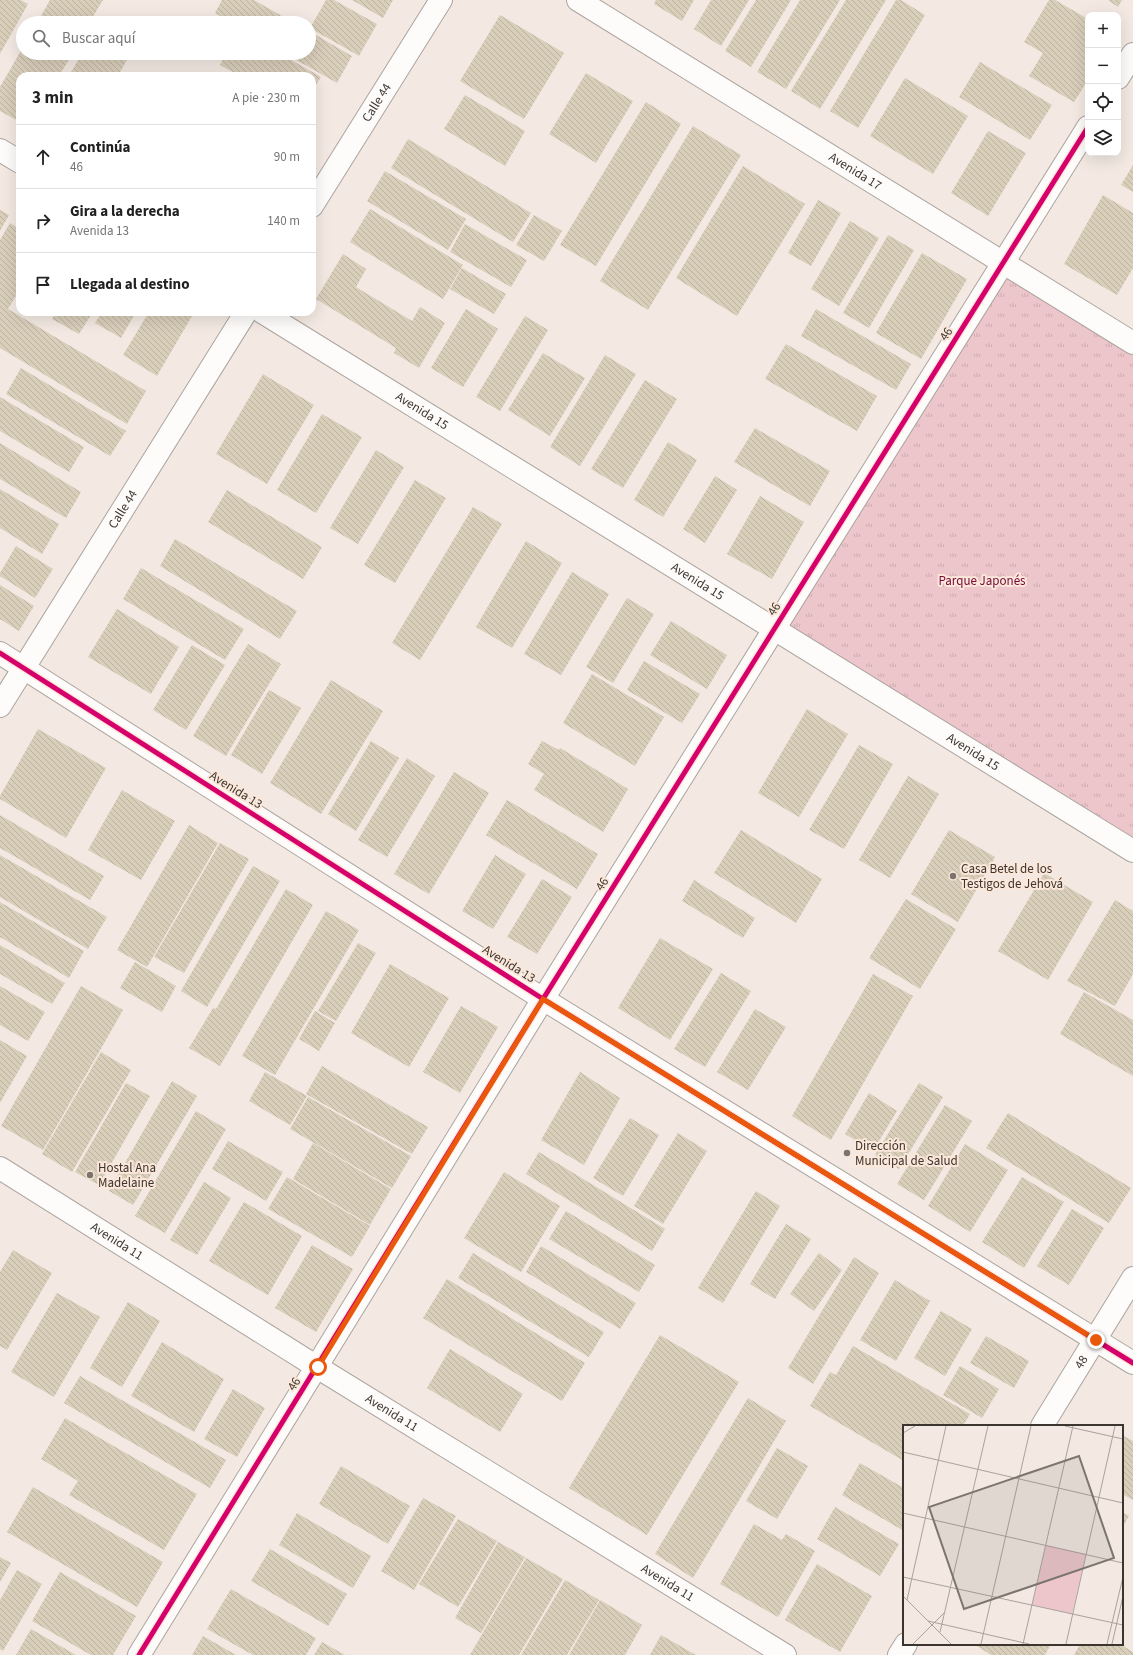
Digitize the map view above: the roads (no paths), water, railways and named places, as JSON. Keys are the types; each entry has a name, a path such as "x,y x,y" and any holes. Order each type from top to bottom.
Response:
{"street":[{"name":"Calle 44","path":"316,200 440,0"},
{"name":"Avenida 17","path":"578,0 1133,343"},
{"path":"1121,73 1133,54"},
{"name":"46","path":"139,1655 318,1367 543,999 1085,131"},
{"path":"0,150 16,160"},
{"name":"Calle 44","path":"0,706 244,316"},
{"name":"Avenida 15","path":"268,316 1133,851"},
{"name":"Avenida 13","path":"0,653 543,999 1133,1363"},
{"name":"Avenida 11","path":"0,1168 318,1367 785,1655"},
{"name":"48","path":"1043,1425 1133,1278"},
{"path":"899,1655 905,1645"}],"place":[{"name":"Casa Betel de los Testigos de Jehová","path":"953,876"},
{"name":"Dirección Municipal de Salud","path":"847,1153"},
{"name":"Hostal Ana Madelaine","path":"90,1175"}],"park label":[{"name":"Parque Japonés","path":"982,581"}]}
